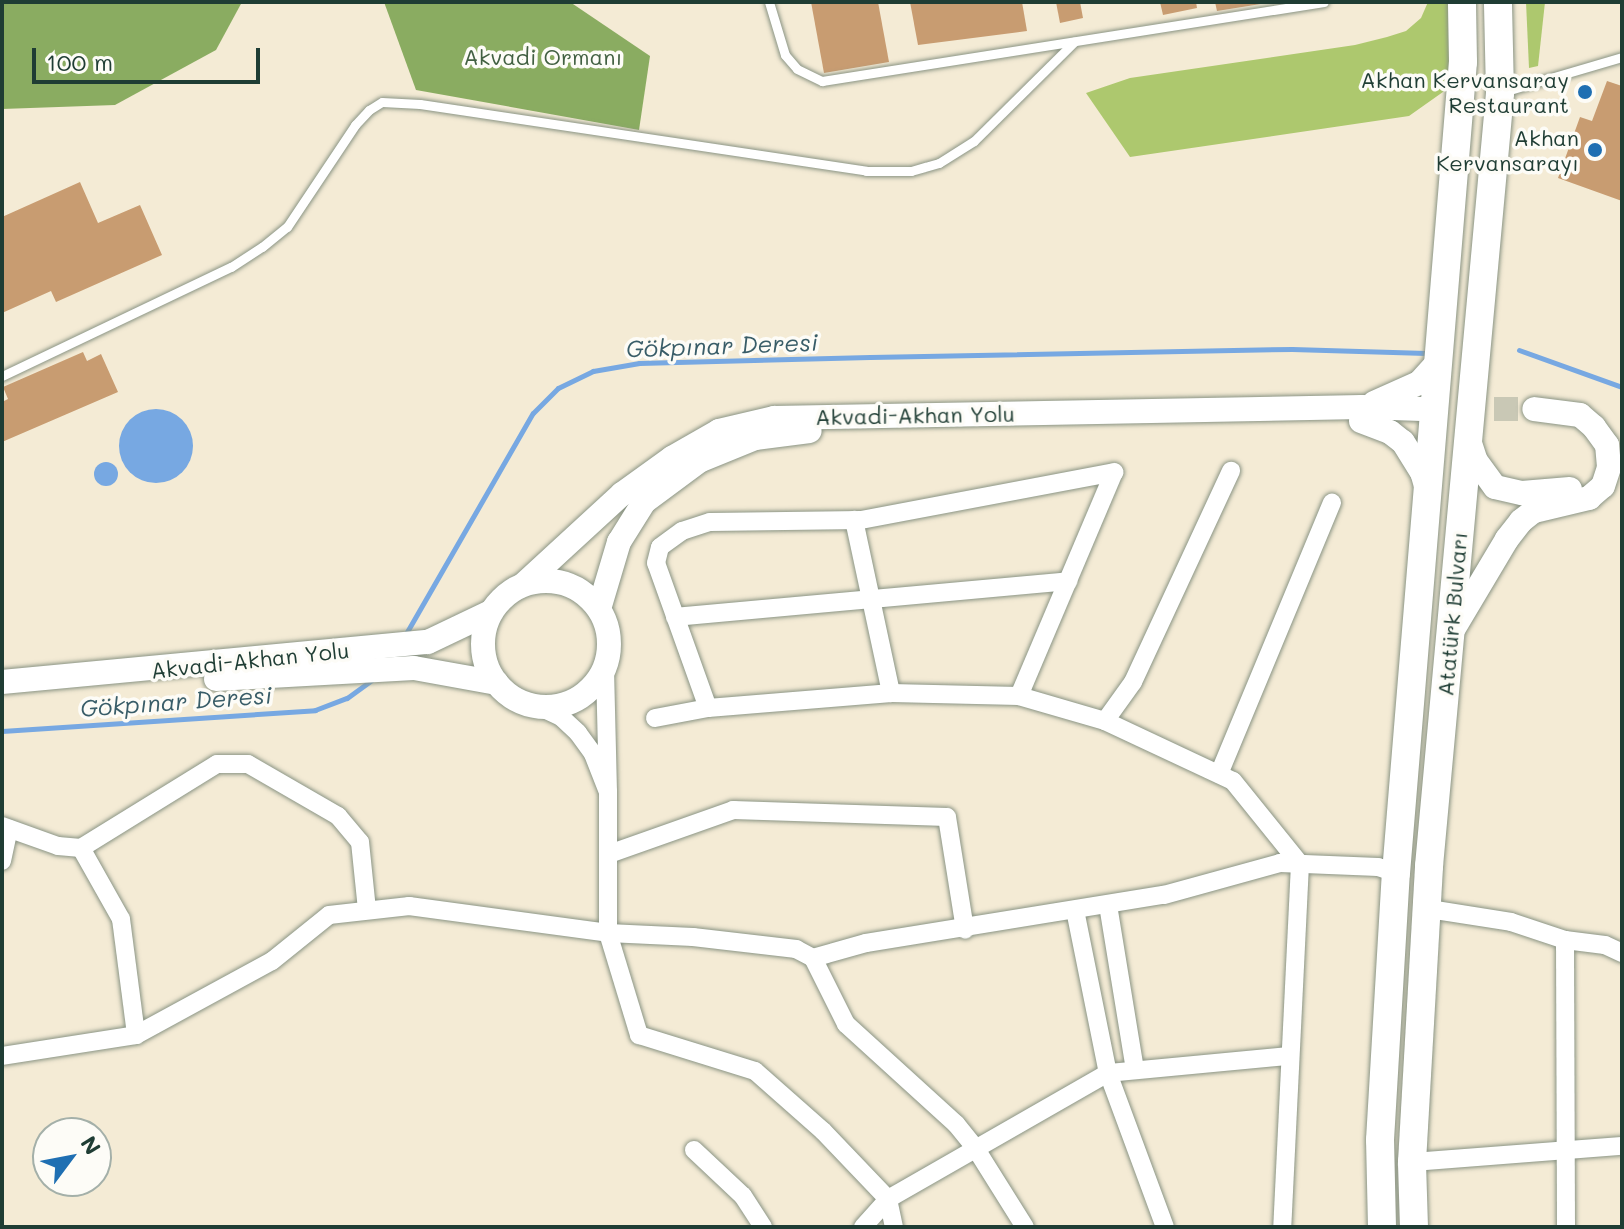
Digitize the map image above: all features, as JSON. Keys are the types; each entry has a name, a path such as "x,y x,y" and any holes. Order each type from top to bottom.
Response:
{"main road":[{"name":"Atatürk Bulvarı","path":"1382,1227 1380,1140 1396,873 1463,62 1462,2"},
{"name":"Atatürk Bulvarı","path":"1414,1227 1412,1162 1429,909 1429,866 1500,93 1498,2"},
{"path":"1361,414 1419,383 1438,362"},
{"path":"1361,414 1422,417"},
{"path":"1361,414 1403,442 1422,472 1427,490"},
{"name":"Akvadi-Akhan Yolu","path":"524,584 622,494 672,458 719,431 774,418 1361,414"},
{"name":"Akvadi-Akhan Yolu","path":"599,609 619,542 644,502 699,461 755,438 827,431 1361,414"},
{"path":"1450,635 1521,521 1534,511 1589,498 1603,486 1609,467 1607,445 1580,415 1533,416 1571,426 1592,449 1594,466 1584,483 1546,492 1522,493 1495,487 1476,461 1468,437"},
{"path":"546,580 568,584 585,594 599,609 607,627 609,648 605,667 594,685 579,698 560,705 540,707 521,702 497,683 484,654 484,632 491,612 505,595 524,584 546,580"},
{"name":"Akvadi-Akhan Yolu","path":"2,682 428,642 491,612"},
{"name":"Akvadi-Akhan Yolu","path":"2,696 349,670 414,668 497,683"}],"street":[{"path":"1105,721 1133,682 1231,471"},
{"path":"708,708 656,563 660,547 682,531 710,522 854,520 1000,496 1114,472 1019,696"},
{"path":"1219,774 1332,503"},
{"path":"854,520 891,693"},
{"path":"675,617 1068,581"},
{"path":"605,667 608,933 639,1035 755,1071 823,1131 888,1199 894,1227"},
{"path":"655,718 708,708 891,693 1019,696 1105,721 1233,781 1300,864 1288,1056 1282,1227"},
{"path":"540,707 561,717 578,733 593,754 608,792"},
{"path":"2,861 6,827 58,846 81,848 217,764 248,764 338,816 360,842 367,910"},
{"path":"609,854 733,810 947,817 965,930"},
{"path":"81,848 121,919 136,1035"},
{"path":"813,958 866,943 965,930 1164,895 1280,863 1378,867 1396,873"},
{"path":"1108,905 1135,1070"},
{"path":"2,1056 136,1035 272,961 329,915 409,906 608,933 693,937 796,949 813,958 846,1024 956,1124 976,1149 1025,1227"},
{"path":"1429,909 1511,922 1565,940 1605,945 1622,953"},
{"path":"1075,910 1108,1073 1165,1227"},
{"path":"1565,940 1566,1227"},
{"path":"863,1227 888,1199 1108,1073 1288,1056"},
{"path":"1412,1162 1622,1146"},
{"path":"694,1150 743,1196 763,1227"}],"lane":[{"path":"769,2 785,55 797,69 822,81 1324,2"},
{"path":"2,376 231,267 262,247 287,227 355,125 382,102 420,104 866,171 911,171 939,163 974,141 1074,42"},
{"path":"1500,93 1622,57"}],"green space":[{"path":"2,2 242,2 216,50 115,105 2,109"},
{"name":"Akvadi Ormanı","path":"384,2 570,2 650,56 639,130 416,90"},
{"path":"1428,2 1452,2 1450,87 1409,116 1130,157 1086,93 1130,78 1355,45 1387,37 1406,31 1421,18"},
{"path":"1526,2 1545,2 1538,66 1529,68"}],"water":[{"path":"156,409 177,415 187,425 193,446 187,467 177,477 156,483 135,477 125,467 119,446 125,425 135,415"},
{"path":"106,462 117,469 118,474 111,485 106,486 95,479 94,474 101,463"}],"building":[{"path":"811,2 878,2 889,62 824,73"},
{"path":"910,2 1022,2 1027,31 918,45"},
{"path":"1056,2 1080,2 1083,18 1060,23"},
{"path":"1160,2 1196,2 1197,8 1163,15"},
{"path":"1215,2 1267,2 1267,3 1217,11"},
{"name":"Akhan Kervansarayı","path":"1607,81 1622,86 1622,201 1558,178 1580,117 1592,121"},
{"path":"80,182 98,223 140,205 162,255 56,302 51,291 2,313 2,217"},
{"path":"83,352 87,361 101,354 118,392 2,442 2,402 8,399 3,387"}],"waterway":[{"name":"Gökpınar Deresi","path":"404,637 533,413 558,388 593,371 639,363 870,357 1292,349 1426,353"},
{"name":"Gökpınar Deresi","path":"1519,350 1622,387"},
{"name":"Gökpınar Deresi","path":"2,731 315,710 347,698 372,680"}],"tunnel":[{"path":"1422,409 1534,409"}],"place":[{"name":"Akhan Kervansaray Restaurant","path":"1585,92"},
{"name":"Akhan Kervansarayı","path":"1595,150"}]}
